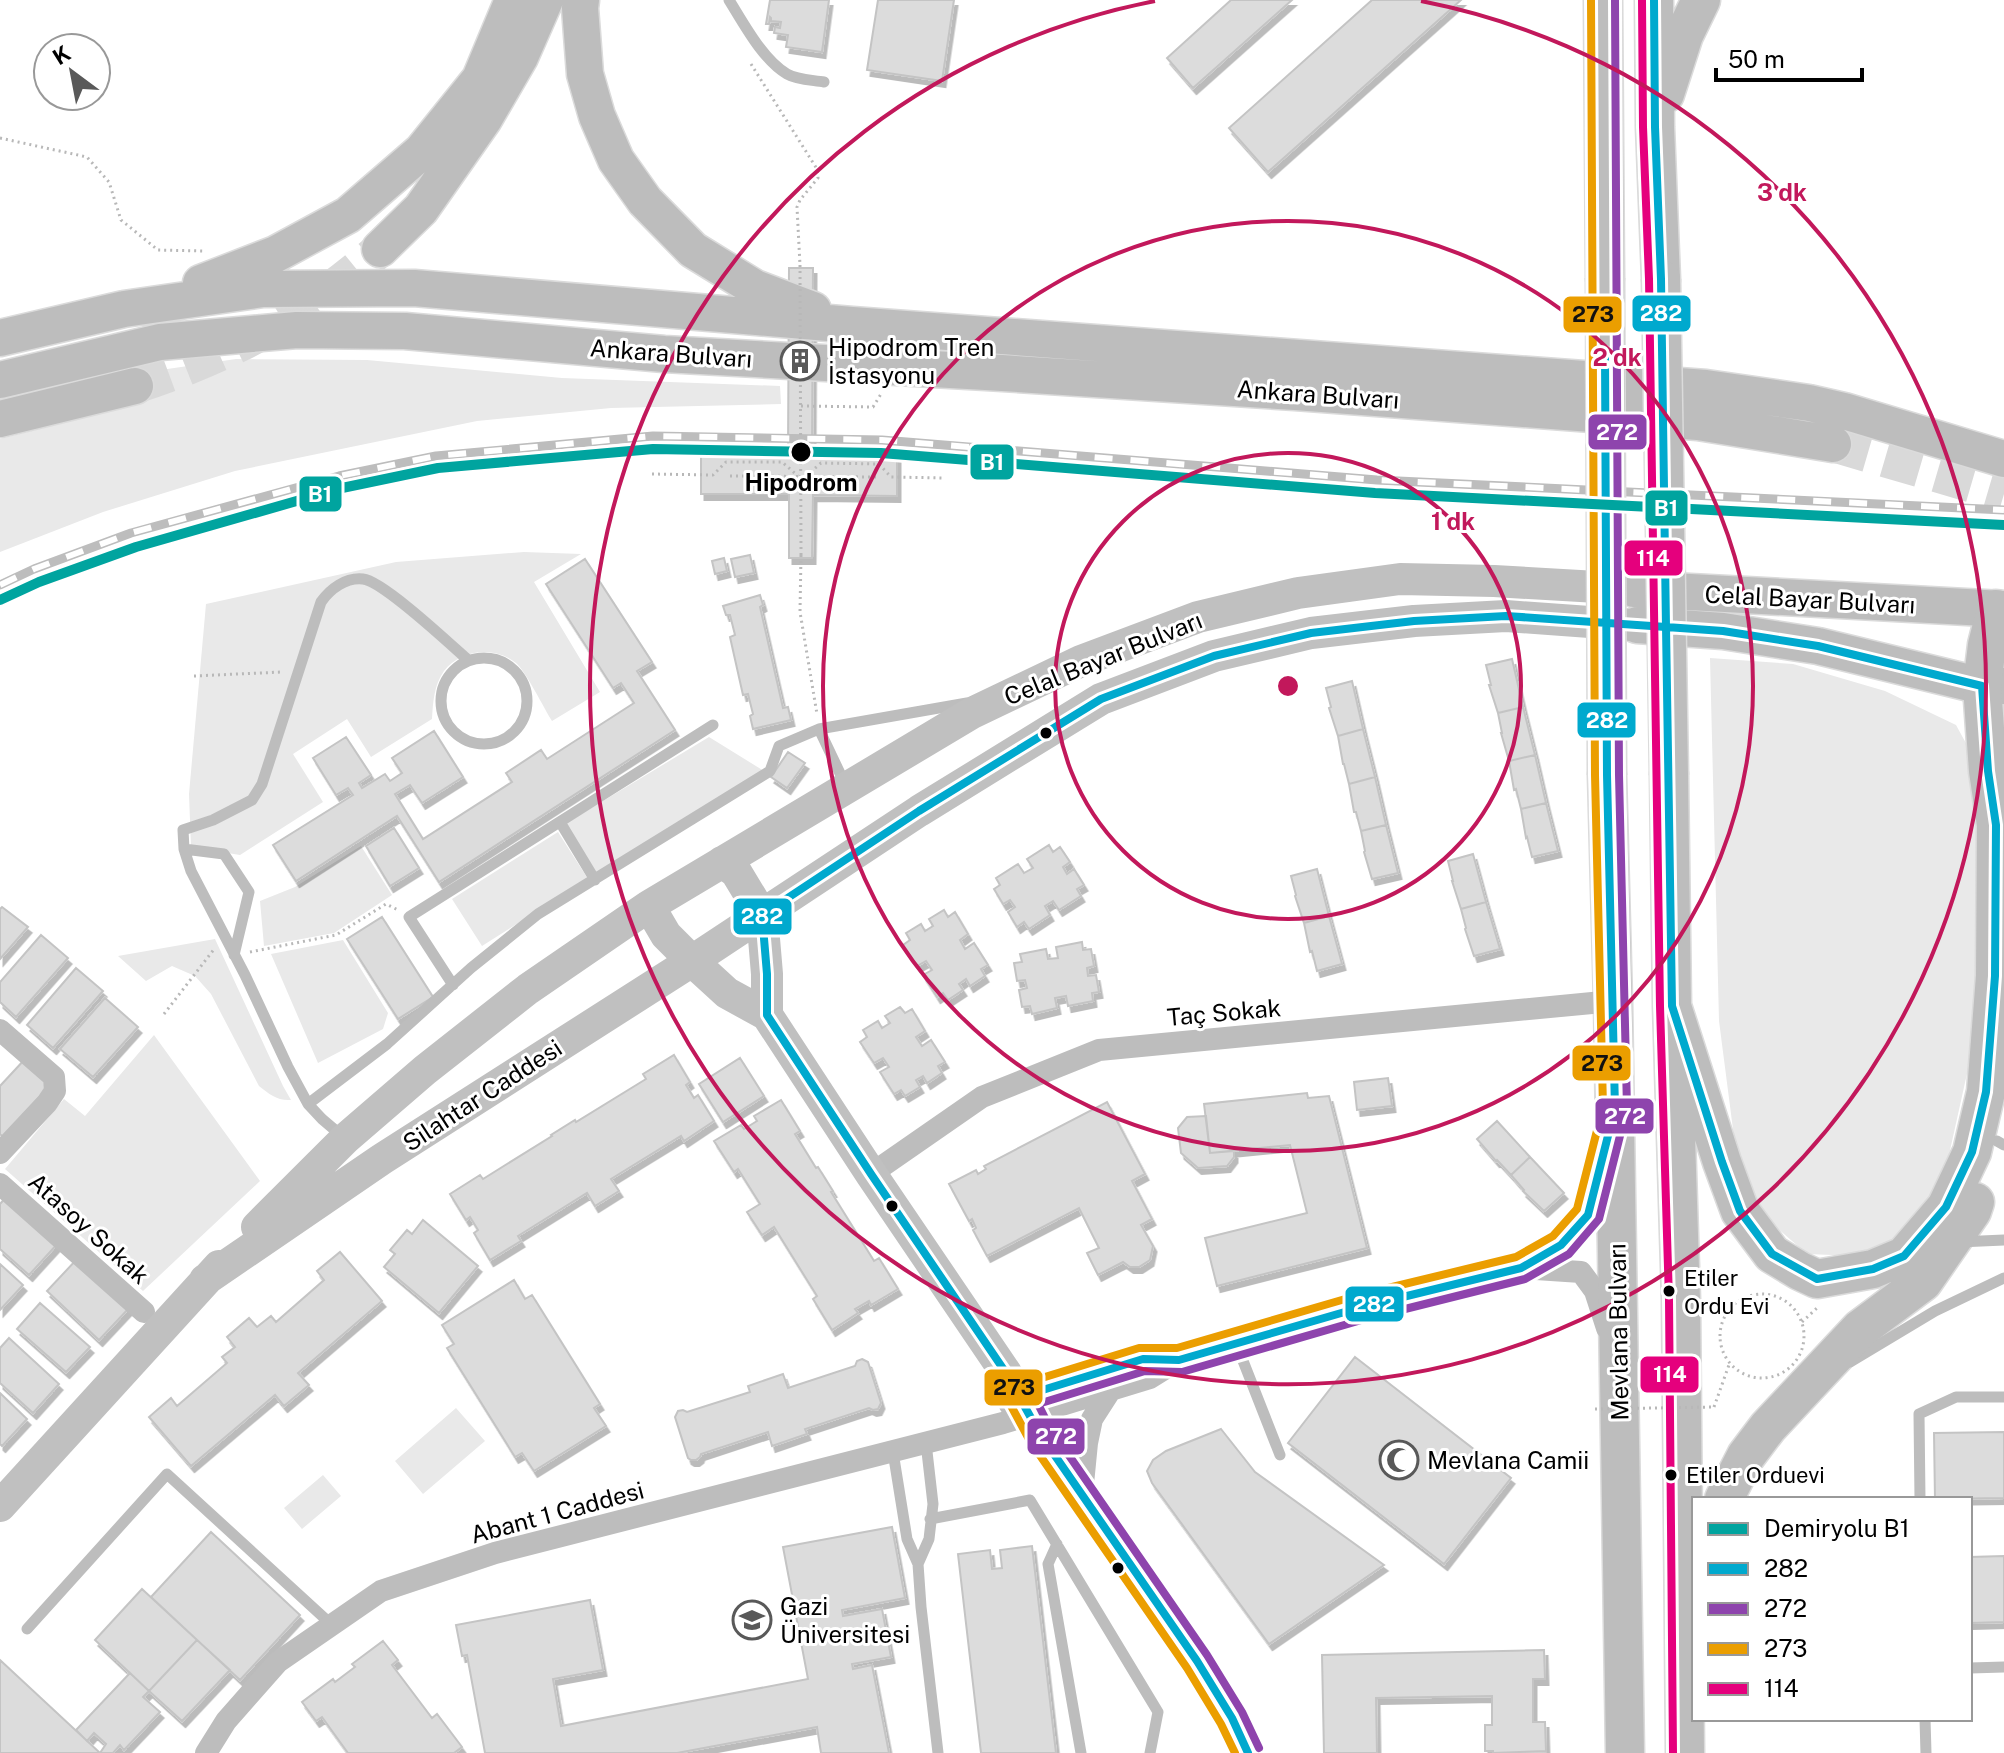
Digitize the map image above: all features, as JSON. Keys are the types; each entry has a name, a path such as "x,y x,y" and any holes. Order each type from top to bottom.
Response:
{"highway":[{"name":"Mevlana Bulvarı","path":"1603,0 1607,775 1625,1753"},
{"path":"1654,0 1672,1006 1689,1584 1685,1753"},
{"path":"1655,127 1684,35 1701,0"},
{"path":"1672,1006 1740,1211 1772,1254 1817,1279 1873,1269 1904,1256 1946,1207 1972,1152 1986,1092 1995,976 1996,825 1988,771 1993,686 1987,645 2000,609"},
{"path":"1725,1497 1746,1456 1801,1391 1860,1329 1923,1282 1972,1211 2002,1134"}],"main road":[{"path":"124,309 276,254 348,215 422,151 480,79 513,0"},
{"path":"380,249 421,209 484,119 520,57 545,0"},
{"path":"581,0 585,74 597,116 616,160 645,201 693,250 755,288 852,325"},
{"name":"Ankara Bulvarı","path":"0,338 124,309 263,289 414,288 852,325 1633,400"},
{"name":"Ankara Bulvarı","path":"0,380 160,342 297,330 405,331 664,354 1079,378 1633,400"},
{"path":"0,419 135,386"},
{"path":"1633,400 1706,388 1809,403 2004,459"},
{"path":"1633,400 1698,422 1833,444"},
{"name":"Celal Bayar Bulvarı","path":"722,862 972,713 1081,661 1198,617 1298,593 1400,579 1494,581 2000,609"},
{"name":"Celal Bayar Bulvarı","path":"762,915 919,811 1101,699 1214,656 1311,633 1414,621 1506,616 1723,631 1818,646 1993,686"},
{"path":"722,862 736,872 762,915 767,1015"},
{"name":"Silahtar Caddesi","path":"0,1506 205,1280 345,1139 425,1070 528,989 649,906 722,862"},
{"path":"649,906 666,935 692,961 727,993 767,1015 1001,1366 1040,1434 1197,1661 1232,1718 1248,1753"},
{"name":"Silahtar Caddesi","path":"205,1280 382,1159 762,915"}],"street":[{"name":"Taç Sokak","path":"871,1174 982,1097 1099,1050 1613,1001"},
{"path":"0,1030 54,1077 55,1091 0,1153"},
{"name":"Abant 1 Caddesi","path":"1521,1268 1561,1245 1588,1215 1615,1108"},
{"name":"Atasoy Sokak","path":"0,1184 144,1312"},
{"name":"Abant 1 Caddesi","path":"1025,1406 1110,1391 1150,1378 1179,1360 1362,1307 1521,1268 1581,1272 1595,1291 1619,1373"},
{"name":"Abant 1 Caddesi","path":"206,1753 226,1721 278,1662 381,1591 495,1553 982,1429 1025,1406 1143,1359 1179,1360"},
{"path":"1082,1494 1092,1419 1110,1391"}],"lane":[{"path":"729,0 772,62 789,76 824,82"},
{"path":"345,1139 308,1104 288,1067 200,891 184,849 183,830 213,820 252,800 262,784 321,602 327,593 342,584 364,579 375,583 468,660"},
{"path":"483,657 497,659 519,676 526,688 525,716 507,738 479,745 465,741 444,721 440,707 446,678 468,660 483,657"},
{"path":"308,1104 387,1044 538,914 770,771 779,746 819,729 1006,697"},
{"path":"453,985 409,917 713,725"},
{"path":"819,729 847,788"},
{"path":"560,822 595,880"},
{"path":"184,849 224,854 249,892 234,955"},
{"path":"1951,1242 2004,1240"},
{"path":"1801,1391 1935,1311 2004,1278"},
{"path":"1236,1343 1280,1455"},
{"path":"1920,1497 1919,1414 1956,1397 2004,1397"},
{"path":"918,1564 929,1539 933,1504 926,1443"},
{"path":"893,1452 907,1539 918,1564 938,1753"},
{"path":"27,1629 167,1474 332,1625"},
{"path":"930,1519 1030,1500 1158,1712 1150,1753"},
{"path":"1057,1544 1048,1564 1081,1753"},
{"path":"1972,1668 2004,1667"},
{"path":"1925,1721 1926,1753"}],"path":[{"path":"747,58 817,169 818,178 797,207 800,265 800,612 819,729"},
{"path":"0,138 87,157 109,182 121,220 158,250 203,251"},
{"path":"801,406 873,407"},
{"path":"652,474 713,475 726,462 782,462 801,476"},
{"path":"801,476 821,463 879,464 891,477 944,478"},
{"path":"730,476 876,477"},
{"path":"194,676 298,671"},
{"path":"234,955 336,935 386,904 409,917"},
{"path":"164,1014 224,935"},
{"path":"1767,1293 1781,1297 1792,1306 1802,1322 1804,1345 1792,1366 1767,1378 1753,1377 1730,1362 1722,1350 1720,1336 1722,1322 1729,1309 1753,1294 1767,1293"},
{"path":"1595,1409 1714,1407 1730,1362"}],"shaded area":[{"path":"236,359 367,360 562,378 780,386 781,404 611,408 477,421 235,471 103,512 0,552 0,439 138,404 133,374"},
{"path":"524,552 581,554 534,582 600,692 552,721 516,663 488,652 469,654 451,664 441,676 432,719 371,757 347,719 293,754 323,802 240,855 191,847 189,794 206,604 396,562"},
{"path":"1710,658 1793,664 1885,691 1956,725 1979,767 1974,1042 1943,1182 1899,1239 1857,1256 1807,1254 1754,1208 1734,1137 1719,1021"},
{"path":"709,737 764,771 595,874 565,824"},
{"path":"558,832 588,879 482,946 452,899"},
{"path":"361,846 392,895 334,933 264,946 260,901 295,887"},
{"path":"215,939 291,1100 277,1098 259,1086 211,994 195,976 172,966 146,981 118,956"},
{"path":"343,940 388,1013 383,1029 318,1063 271,954"},
{"path":"154,1035 260,1181 143,1291 5,1169 64,1099 85,1116"},
{"path":"456,1408 485,1441 423,1494 395,1461"},
{"path":"323,1475 341,1496 302,1529 284,1508"}],"building":[{"path":"770,0 829,0 822,52 786,47 788,35 774,33 781,22 771,21 770,17 769,24 766,24"},
{"path":"878,0 954,0 942,81 867,70"},
{"path":"1231,0 1292,0 1193,88 1167,58"},
{"path":"1372,0 1461,0 1268,172 1229,128"},
{"name":"Hipodrom Tren İstasyonu","path":"789,268 813,268 812,455 897,455 897,496 813,495 812,558 789,558 789,494 701,494 701,454 788,454"},
{"path":"750,555 754,573 735,577 731,559"},
{"path":"724,558 727,571 715,574 712,561"},
{"path":"585,559 652,662 637,671 675,730 439,882 397,816 296,881 273,845 353,795 348,788 336,795 313,758 346,737 371,775 359,783 362,788 385,774 390,781 402,773 392,758 434,731 463,777 422,803 410,785 395,794 423,839 512,782 506,773 541,750 547,759 634,703 621,683 613,688 546,584"},
{"path":"760,595 783,708 788,707 791,720 753,729 748,694 743,695 730,637 735,635 730,615 726,615 723,606"},
{"path":"1512,659 1523,707 1498,713 1486,665"},
{"path":"1352,681 1363,729 1338,736 1326,688"},
{"path":"1523,707 1535,755 1509,761 1498,713"},
{"path":"1363,729 1375,777 1349,784 1338,736"},
{"path":"788,752 805,763 787,788 771,777"},
{"path":"1535,755 1546,803 1521,809 1509,761"},
{"path":"1375,777 1386,825 1361,831 1349,784"},
{"path":"1546,803 1558,851 1532,857 1521,809"},
{"path":"1386,825 1398,873 1372,879 1361,831"},
{"path":"394,828 419,868 390,886 366,846"},
{"path":"1049,845 1053,852 1060,847 1070,862 1063,867 1067,874 1074,869 1084,885 1077,889 1081,896 1059,910 1053,901 1045,906 1050,915 1029,929 1024,922 1017,927 1008,912 1015,907 1010,900 1003,904 994,889 1000,885 996,878 1018,864 1024,873 1033,868 1027,859"},
{"path":"1473,854 1486,902 1461,909 1448,861"},
{"path":"1317,869 1329,916 1304,923 1291,876"},
{"path":"1486,902 1500,949 1474,956 1461,909"},
{"path":"2,907 28,927 0,959 0,909"},
{"path":"944,910 948,917 955,912 968,934 960,940 965,949 974,943 988,965 981,969 985,976 970,986 966,979 959,984 963,990 948,1000 943,993 937,997 923,975 932,970 926,961 917,966 903,945 910,940 906,933 921,924 925,931 933,926 929,919"},
{"path":"1329,916 1342,964 1317,971 1304,923"},
{"path":"382,917 433,997 398,1019 347,939"},
{"path":"41,935 68,958 16,1017 0,1002 0,982"},
{"path":"1082,942 1083,950 1091,949 1094,966 1087,968 1088,976 1096,975 1099,992 1092,993 1093,1001 1068,1006 1066,996 1055,998 1057,1008 1032,1014 1030,1006 1022,1007 1019,990 1027,988 1025,980 1017,981 1014,963 1022,962 1020,954 1046,949 1048,959 1058,958 1056,947"},
{"path":"76,968 103,991 53,1048 27,1025"},
{"path":"105,998 138,1027 93,1077 60,1049"},
{"path":"900,1007 905,1013 912,1009 925,1031 916,1037 922,1046 931,1040 945,1062 938,1066 942,1073 927,1083 923,1076 916,1080 920,1087 905,1096 901,1090 894,1094 880,1072 889,1067 883,1058 874,1063 860,1042 867,1037 863,1030 878,1021 882,1028 890,1023 885,1016"},
{"path":"674,1055 690,1082 686,1085 694,1098 698,1095 714,1121 684,1141 681,1136 611,1179 619,1191 595,1206 587,1193 518,1236 521,1241 490,1260 474,1233 478,1230 470,1217 466,1220 450,1194 480,1175 483,1179 646,1079 643,1074"},
{"path":"26,1058 53,1082 3,1137 0,1134 0,1086"},
{"path":"740,1058 764,1096 723,1122 699,1084"},
{"path":"1388,1078 1392,1106 1357,1110 1354,1082"},
{"path":"1307,1093 1308,1098 1329,1096 1367,1248 1217,1286 1205,1238 1307,1213 1290,1145 1210,1153 1204,1104"},
{"path":"781,1100 800,1131 795,1134 816,1168 874,1261 879,1258 898,1289 871,1305 869,1301 855,1309 858,1313 832,1330 813,1299 817,1296 774,1227 762,1235 747,1212 760,1204 738,1169 734,1172 714,1141 741,1125 744,1129 757,1121 754,1116"},
{"path":"1107,1102 1145,1174 1132,1181 1152,1219 1141,1225 1153,1246 1150,1260 1139,1267 1130,1267 1123,1262 1098,1275 1087,1253 1099,1248 1079,1208 987,1256 973,1230 976,1228 972,1219 969,1221 949,1184 976,1170 978,1174 986,1169 984,1166"},
{"path":"1206,1116 1210,1153 1234,1151 1234,1157 1227,1166 1198,1168 1181,1153 1178,1128 1187,1117"},
{"path":"1497,1121 1530,1157 1511,1175 1477,1139"},
{"path":"1530,1157 1564,1193 1544,1211 1511,1175"},
{"path":"8,1195 60,1241 29,1275 0,1249 0,1204"},
{"path":"423,1220 478,1266 439,1313 384,1267 395,1254 390,1250 407,1230 412,1234"},
{"path":"340,1252 382,1301 298,1373 309,1385 284,1406 275,1395 191,1466 149,1417 171,1398 177,1406 227,1363 222,1357 235,1347 227,1337 249,1318 257,1327 271,1316 276,1322 324,1280 317,1271"},
{"path":"78,1258 130,1307 99,1340 47,1291"},
{"path":"0,1264 23,1285 0,1310"},
{"path":"514,1280 525,1299 532,1295 600,1404 594,1408 606,1426 534,1471 522,1453 515,1457 447,1348 454,1344 442,1325"},
{"path":"40,1303 90,1347 66,1372 17,1329"},
{"path":"9,1338 59,1384 33,1413 0,1383 0,1348"},
{"name":"Mevlana Camii","path":"1355,1357 1511,1478 1444,1564 1288,1443"},
{"path":"862,1359 868,1362 881,1403 878,1409 869,1408 805,1429 807,1434 772,1446 768,1432 701,1454 696,1460 688,1458 675,1417 678,1411 687,1412 750,1392 748,1386 783,1374 788,1388 855,1366"},
{"path":"0,1393 27,1419 2,1446 0,1444"},
{"path":"1221,1429 1255,1472 1384,1565 1269,1644 1152,1483 1147,1471 1153,1460 1166,1451"},
{"path":"2004,1432 2004,1498 1935,1497 1934,1433"},
{"path":"892,1527 905,1598 842,1610 843,1616 882,1609 891,1657 852,1664 853,1669 872,1665 889,1753 821,1753 817,1727 677,1753 485,1753 467,1655 462,1656 456,1625 590,1600 603,1670 553,1679 561,1726 808,1679 783,1547"},
{"path":"211,1532 300,1615 240,1680 151,1597"},
{"path":"1032,1546 1056,1753 981,1753 958,1554 990,1550 992,1569 1002,1568 1000,1550"},
{"path":"2004,1556 2004,1622 1972,1623 1972,1557"},
{"path":"142,1589 197,1640 149,1691 95,1640"},
{"path":"197,1640 230,1670 182,1721 149,1691"},
{"path":"383,1641 398,1660 392,1665 432,1718 437,1714 462,1747 454,1753 348,1753 322,1717 316,1721 302,1702 355,1667 352,1664"},
{"path":"1544,1650 1545,1679 1533,1679 1533,1722 1545,1722 1546,1751 1485,1751 1485,1725 1492,1725 1492,1696 1376,1698 1377,1753 1324,1753 1322,1655"},
{"path":"0,1660 99,1752 0,1753"},
{"path":"130,1673 149,1691 143,1697 160,1712 124,1750 120,1745 113,1753 100,1753 106,1744 94,1733 87,1741 76,1730"}],"tunnel":[{"path":"135,386 202,361 265,331 325,294 380,249"},
{"path":"1833,444 2004,494"}],"railway":[{"path":"0,585 131,533 339,476 436,456 653,436 882,440 1377,480 2004,510"}],"rail line":[{"name":"B1","path":"0,600 39,582 136,547 342,488 438,468 653,449 881,453 1375,493 2004,525"}],"transit line":[{"name":"273","path":"1235,1753 1187,1668 1030,1441 1009,1402 1009,1394 1016,1386 1139,1348 1177,1348 1359,1295 1516,1257 1553,1236 1577,1209 1603,1107 1595,775 1591,0"},
{"name":"272","path":"1259,1748 1242,1712 1207,1655 1050,1428 1038,1404 1145,1371 1182,1372 1365,1319 1525,1279 1569,1254 1599,1219 1627,1108 1619,775 1615,0"},
{"name":"114","path":"1642,0 1660,1006 1669,1300 1673,1753"},
{"name":"282","path":"1654,0 1666,627"},
{"name":"282","path":"1020,1397 1143,1359 1179,1360 1362,1307 1521,1268 1561,1245 1588,1215 1615,1108 1607,775 1605,352"},
{"name":"282","path":"1248,1753 1232,1718 1197,1661 1040,1434 1006,1373 767,1015 762,915 919,811 1101,699 1214,656 1311,633 1414,621 1506,616 1666,627"},
{"name":"282","path":"1666,627 1723,631 1818,646 1982,686 1988,771 1996,825 1995,976 1986,1092 1972,1152 1946,1207 1904,1256 1873,1269 1817,1279 1772,1254 1740,1211 1722,1162 1672,1006 1666,627"}],"place":[{"name":"Hipodrom Tren İstasyonu","path":"800,361"},
{"name":"Hipodrom","path":"801,452"},
{"name":"Etiler Ordu Evi","path":"1669,1291"},
{"name":"Mevlana Camii","path":"1399,1460"},
{"name":"Etiler Orduevi","path":"1671,1475"},
{"name":"Gazi Üniversitesi","path":"752,1620"}]}
